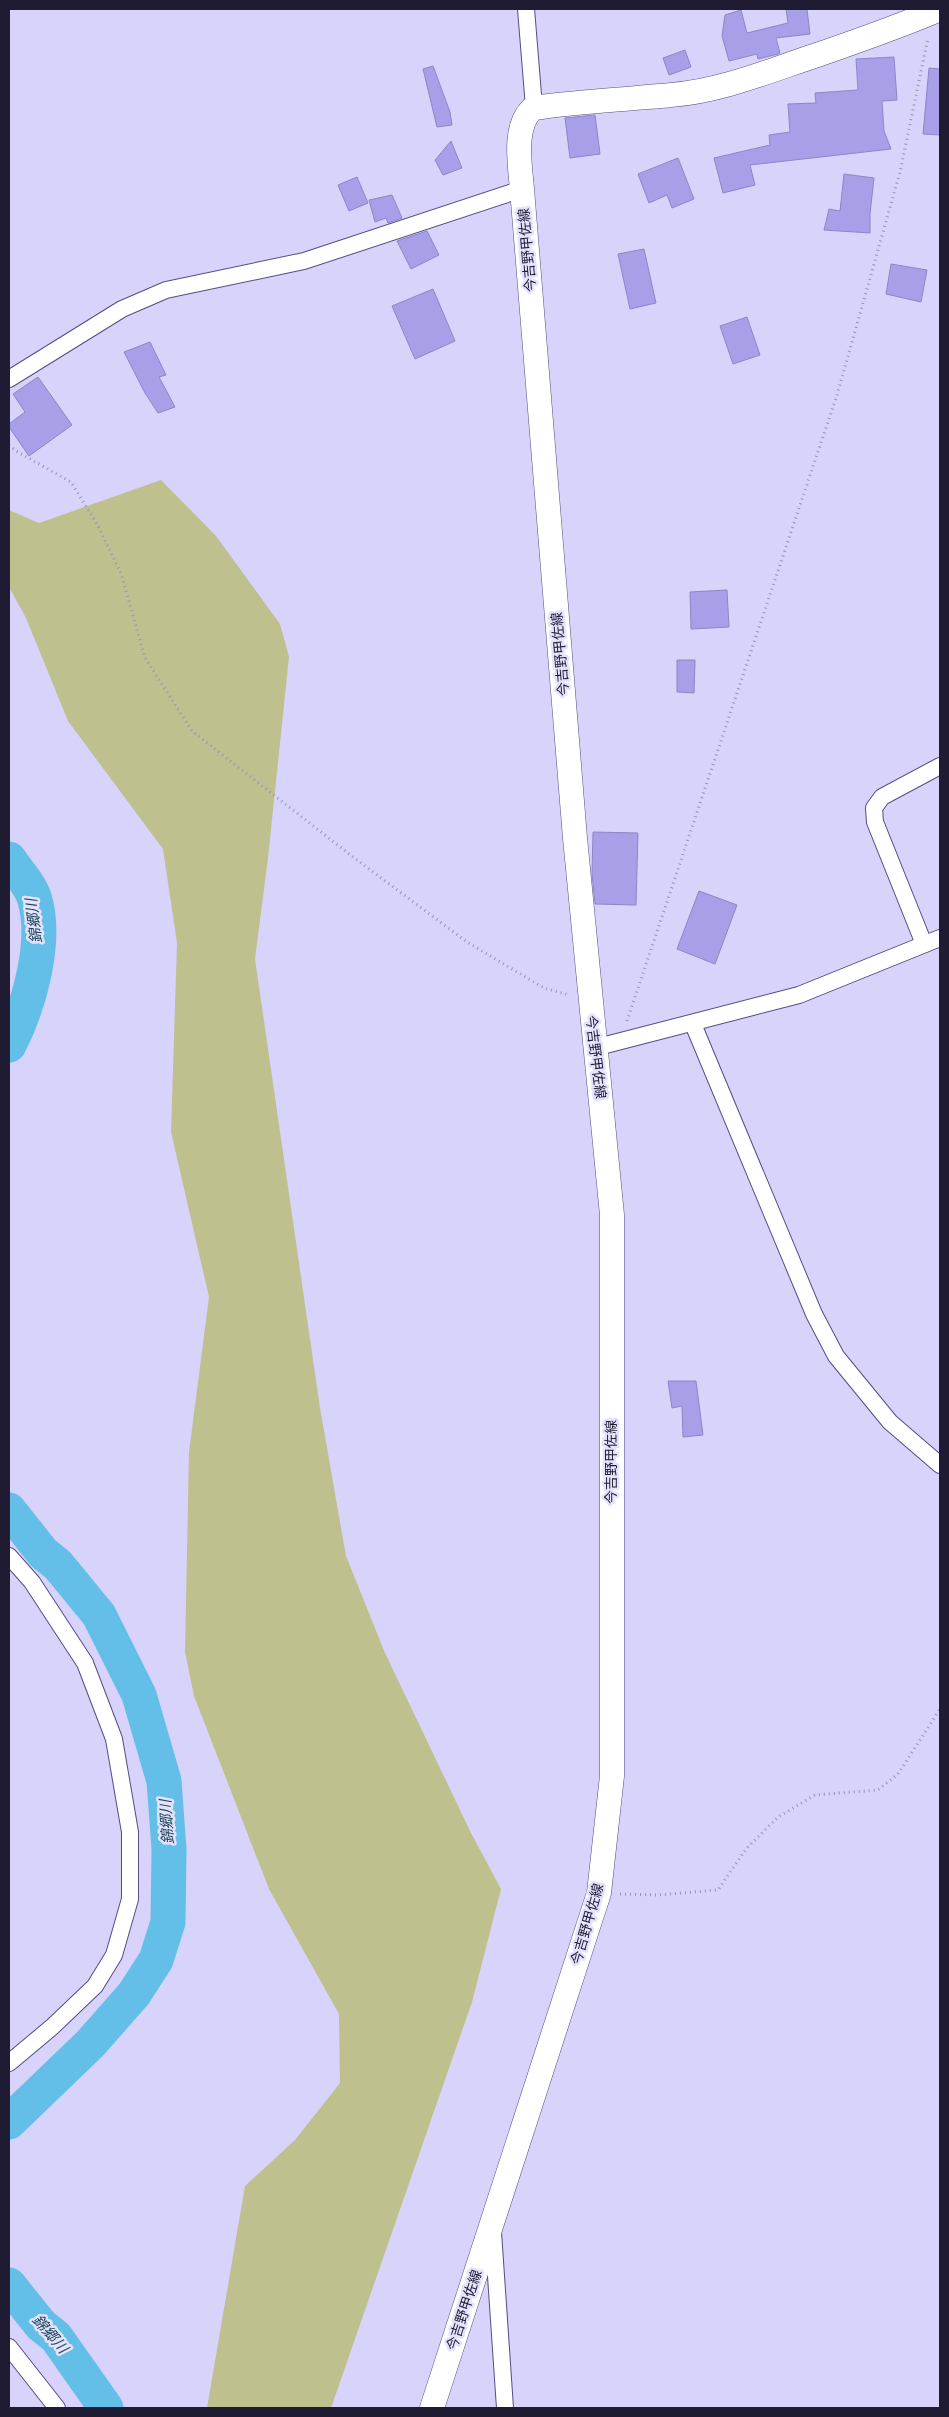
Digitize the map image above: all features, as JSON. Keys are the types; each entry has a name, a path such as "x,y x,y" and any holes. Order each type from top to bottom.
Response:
{"main road":[{"path":"534,107 681,94 756,77 937,11"},
{"name":"今吉野甲佐線","path":"432,2408 599,1893 612,1776 612,1215 601,1097 589,1001 522,189 520,147 523,119 534,107"}],"street":[{"path":"526,9 534,107"},
{"path":"9,379 122,309 166,290 304,261 522,189"},
{"path":"924,944 875,822 874,808 882,797 940,766"},
{"path":"594,1048 620,1040 693,1024 799,995 940,938"},
{"path":"693,1024 810,1305 836,1356 890,1422 940,1465"},
{"path":"9,1556 32,1582 85,1663 114,1739 130,1832 130,1899 114,1955 95,1986 52,2027 9,2063"},
{"path":"492,2222 505,2408"},
{"path":"9,2347 56,2408"}],"path":[{"path":"620,1040 647,966 837,395 900,172 937,11"},
{"path":"9,445 16,451 71,482 97,524 121,573 145,658 192,731 353,858 467,942 544,988 589,1001"},
{"path":"599,1893 658,1895 718,1890 746,1849 778,1817 815,1796 878,1790 898,1774 940,1709"}],"green space":[{"path":"161,480 216,536 280,624 289,657 268,858 255,959 320,1408 346,1556 385,1653 471,1833 501,1889 472,2002 331,2408 207,2408 245,2186 295,2140 340,2083 339,2014 269,1889 194,1696 185,1652 189,1452 209,1297 171,1132 177,943 163,849 68,721 26,618 9,587 9,510 39,523"}],"building":[{"path":"786,9 807,9 810,34 776,38 780,53 778,54 758,59 757,54 729,61 722,36 725,15 741,10 747,33 788,23"},
{"path":"685,50 691,67 669,75 663,58"},
{"path":"894,57 897,100 882,101 884,131 891,149 750,165 755,185 723,193 714,158 770,145 769,135 790,132 788,104 816,103 815,93 858,90 856,59"},
{"path":"433,66 450,112 452,125 437,127 423,69"},
{"path":"929,68 940,69 940,135 923,134"},
{"path":"595,115 600,154 570,158 565,118"},
{"path":"451,141 462,168 443,175 435,160"},
{"path":"678,158 694,199 672,208 667,195 649,203 638,174"},
{"path":"844,174 874,178 870,233 824,230 829,209 840,211"},
{"path":"357,177 368,203 349,211 338,185"},
{"path":"392,195 402,218 388,223 386,218 375,222 369,200"},
{"path":"427,231 439,255 411,269 397,241"},
{"path":"644,249 656,303 630,309 618,254"},
{"path":"891,264 927,270 921,302 886,294"},
{"path":"433,289 455,341 415,359 392,306"},
{"path":"747,317 760,355 733,364 720,326"},
{"path":"150,342 166,375 159,377 175,407 158,413 145,393 124,352"},
{"path":"38,377 72,425 29,456 9,427 9,424 25,412 13,394"},
{"path":"727,590 729,627 691,629 690,592"},
{"path":"677,660 695,660 694,693 677,692"},
{"path":"593,832 638,833 636,905 595,904 592,874"},
{"path":"699,891 737,905 715,964 677,949"},
{"path":"668,1381 696,1381 703,1435 683,1437 682,1406 672,1408"}],"waterway":[{"name":"錦郷川","path":"9,859 32,892 38,914 39,933 38,953 29,993 9,1045"},
{"name":"錦郷川","path":"9,1510 43,1553 58,1565 99,1615 139,1695 164,1781 169,1849 168,1922 156,1960 134,1994 90,2044 9,2122"},
{"name":"錦郷川","path":"9,2285 41,2325 56,2337 106,2408"}]}
